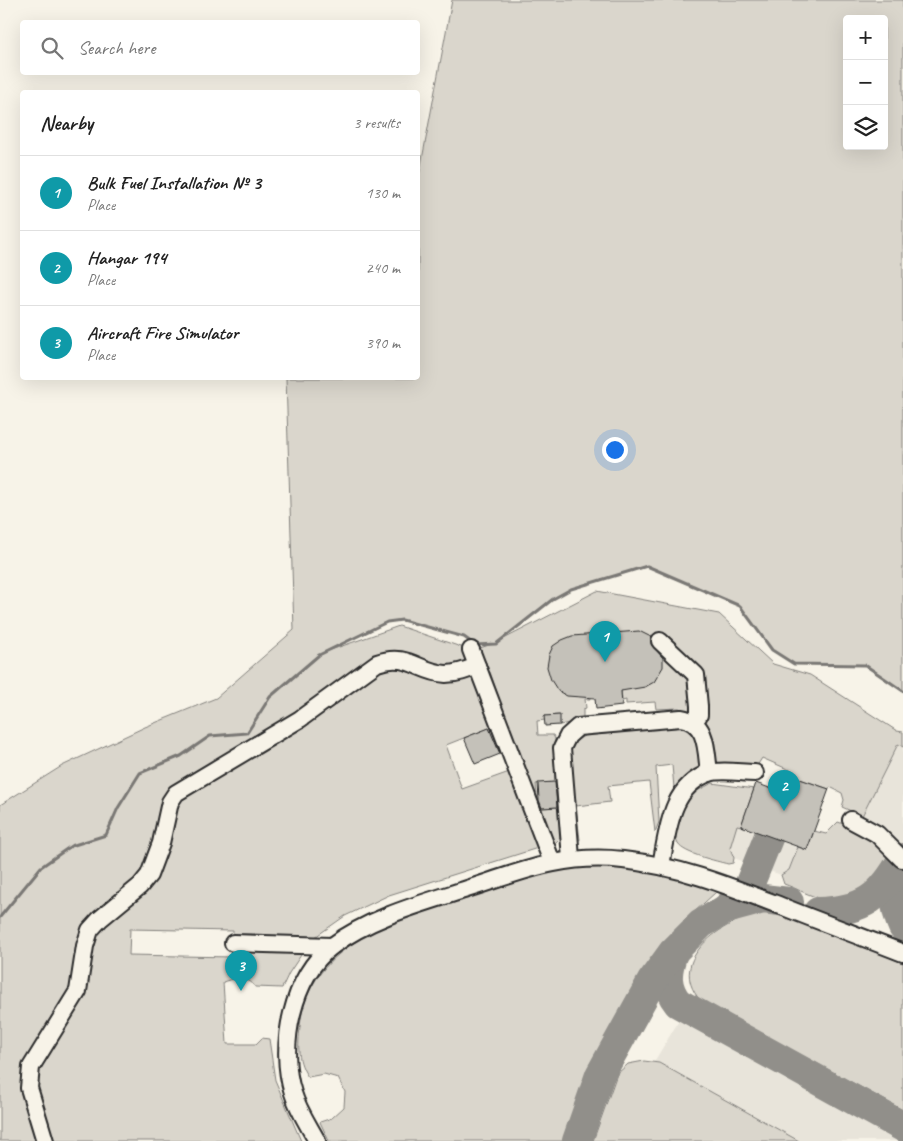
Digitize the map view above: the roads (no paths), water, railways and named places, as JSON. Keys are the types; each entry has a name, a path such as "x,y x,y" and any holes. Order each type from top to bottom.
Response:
{"street":[{"path":"660,641 696,675 699,715 694,722"},
{"path":"471,650 552,862"},
{"path":"45,1141 29,1088 31,1067 78,991 84,946 90,930 100,919 140,886 149,875 161,843 170,802 176,793 300,720 377,663 389,659 401,660 444,674 457,673 477,666"},
{"path":"571,858 562,748 572,731 578,727 681,718 694,722 704,736 709,773"},
{"path":"661,865 678,798 709,773 755,773"},
{"path":"851,820 877,834 902,860"},
{"path":"317,1141 293,1094 288,1070 287,1046 293,1010 314,964 332,946 370,925 411,907 552,862 571,858 621,860 661,865 722,883 903,953"},
{"path":"233,943 332,946"}],"waterway":[{"path":"0,917 41,867 71,846 106,835 118,808 140,773 181,756 210,736 247,733 270,697 319,655 387,622 402,620 464,637 475,645 496,644 553,599 571,589 647,566 740,606 772,650 794,664 865,665 903,691"}],"place":[{"name":"Bulk Fuel Installation № 3","path":"605,662"},
{"name":"Hangar 194","path":"784,811"},
{"name":"Aircraft Fire Simulator","path":"241,991"}]}
